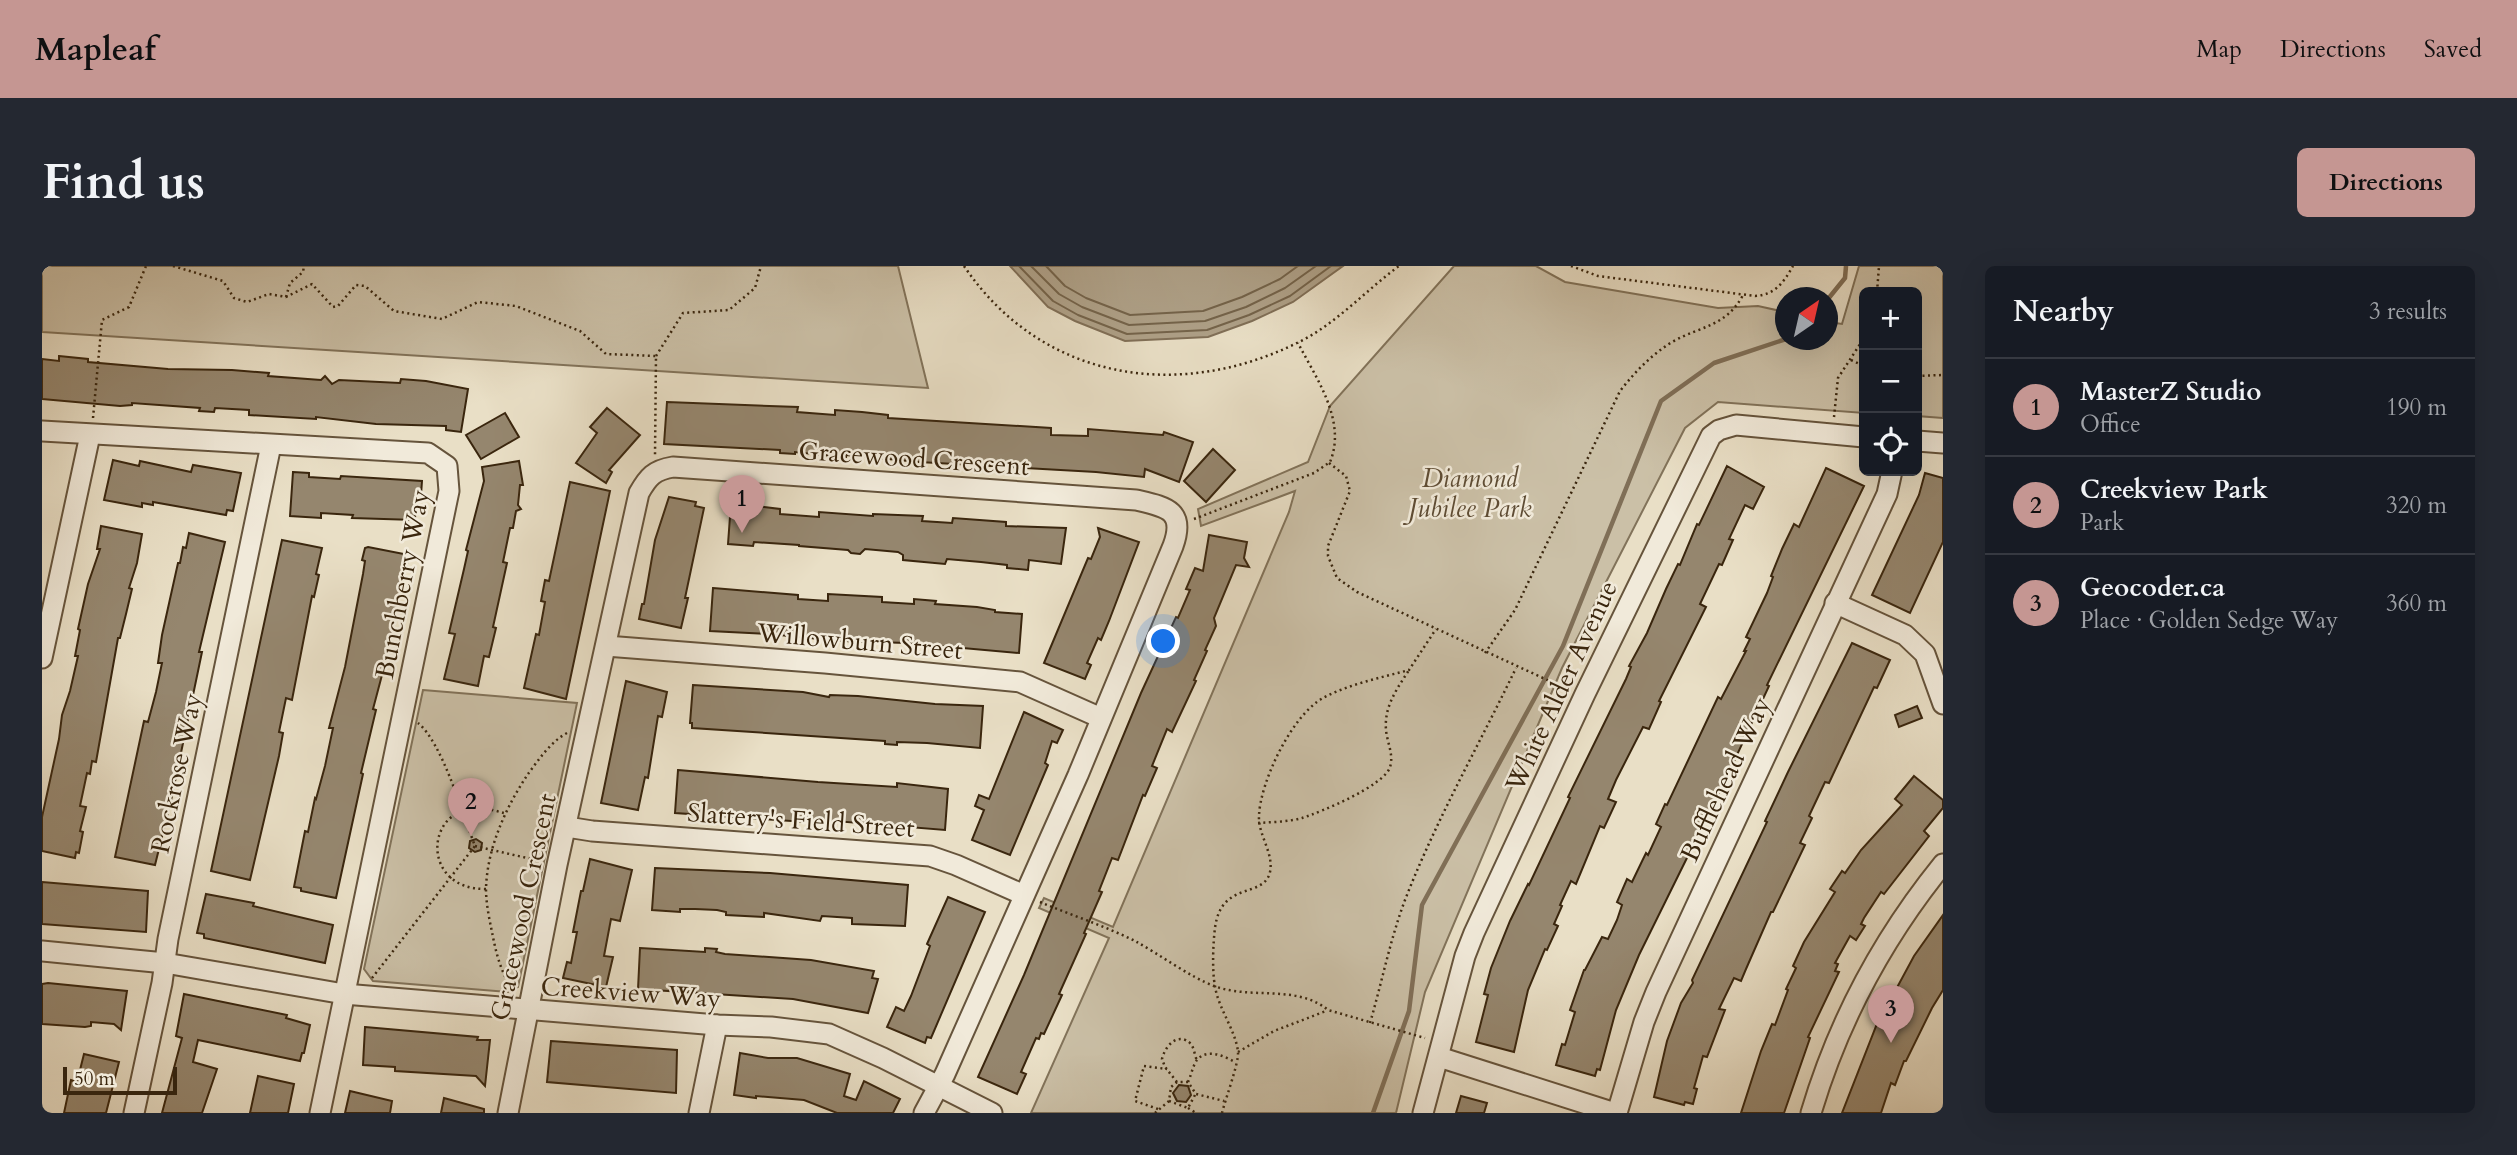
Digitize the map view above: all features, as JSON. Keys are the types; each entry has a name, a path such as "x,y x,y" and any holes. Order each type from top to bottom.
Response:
{"street":[{"name":"White Alder Avenue","path":"1423,1113 1465,956 1482,915 1711,436 1719,430 1736,425 1859,437"},
{"name":"Bunchberry Way","path":"42,431 428,453 447,467 450,476 449,491 320,1113"},
{"path":"42,658 47,608 90,435"},
{"path":"1922,441 1943,443"},
{"name":"Rockrose Way","path":"134,1113 271,445"},
{"name":"Gracewood Crescent","path":"508,1113 557,865 639,493 647,479 657,470 673,467 1136,499 1164,507 1174,514 1178,525"},
{"name":"Bufflehead Way","path":"1616,1113 1656,992 1887,494 1891,476"},
{"path":"924,1113 939,1086 1101,718 1173,546 1178,525"},
{"path":"1835,603 1906,635 1925,654 1943,704"},
{"name":"Willowburn Street","path":"606,646 1020,682 1101,718"},
{"name":"Slattery's Field Street","path":"567,827 930,856 1024,895"},
{"path":"1811,1113 1819,1084 1860,989 1914,899 1943,864"},
{"name":"Creekview Way","path":"42,951 165,963 344,995 528,1011 771,1027 829,1034 992,1113"},
{"path":"699,1113 717,1025"},
{"path":"1439,1058 1616,1113"}],"path":[{"path":"90,435 102,320 129,307 146,266"},
{"path":"173,266 223,281 234,298 247,302 269,294 286,297 312,284 333,307 338,306 356,285 365,286 394,311 442,319 478,302 516,306 580,331 606,354 656,356"},
{"path":"286,297 290,283 303,272 304,266"},
{"path":"657,470 654,452 656,356 683,313 729,310 755,288 761,266"},
{"path":"964,266 1001,309 1029,331 1082,359 1117,370 1161,376 1209,372 1240,365 1298,343 1344,311 1399,266"},
{"path":"1571,266 1598,276 1723,290 1743,295 1765,295 1775,290 1793,266"},
{"path":"1877,287 1879,266"},
{"path":"1485,653 1515,610 1620,391 1655,353 1674,341 1722,320 1743,295"},
{"path":"1178,525 1314,473 1329,463 1335,439 1331,410 1298,343"},
{"path":"1834,413 1838,378 1859,346"},
{"path":"1851,360 1859,364"},
{"path":"1922,376 1943,375"},
{"path":"1329,463 1346,476 1350,491 1328,551 1337,578 1357,592 1568,690"},
{"path":"1258,823 1306,817 1374,786 1385,775 1391,766 1386,731 1388,705 1436,629"},
{"path":"1370,1023 1393,934 1406,897 1457,784 1517,667"},
{"path":"1222,1113 1238,1052 1215,986 1215,928 1220,909 1233,895 1256,888 1266,881 1270,872 1268,852 1258,823 1260,800 1270,771 1284,743 1314,705 1325,697 1409,670"},
{"path":"402,716 425,729 444,765 475,846"},
{"path":"516,994 505,979 496,952 486,889 493,852 504,813 533,766 562,736 589,723"},
{"path":"486,889 461,885 449,878 438,858 437,844 441,830 449,818 461,810 476,807 504,813"},
{"path":"475,846 557,865"},
{"path":"368,983 475,846"},
{"path":"1024,895 1133,940 1215,986 1254,993 1303,996 1317,1001 1328,1010 1423,1038"},
{"path":"1238,1052 1274,1031 1328,1010"},
{"path":"1177,1082 1162,1059 1164,1050 1174,1040 1188,1042 1197,1060"},
{"path":"1188,1082 1197,1060 1214,1054 1236,1062"},
{"path":"1167,1069 1144,1066 1135,1101 1157,1111 1169,1101 1171,1087 1177,1082 1188,1082"},
{"path":"1188,1082 1196,1094 1225,1101"},
{"path":"1188,1108 1196,1094"},
{"path":"1169,1101 1196,1113"}],"green space":[{"path":"42,266 898,266 928,388 42,332"},
{"name":"Diamond Jubilee Park","path":"1454,266 1536,266 1565,282 1718,308 1758,306 1775,310 1775,350 1838,350 1838,323 1842,324 1859,266 1943,266 1943,418 1922,416 1922,287 1859,287 1859,413 1718,402 1685,428 1562,668 1425,992 1396,1113 1031,1113 1109,938 1039,908 1044,898 1113,927 1289,512 1295,491 1201,526 1198,509 1308,462 1330,406"},
{"path":"423,690 577,703 518,987 508,992 373,981 364,969"}],"water":[{"path":"1010,266 1343,266 1293,302 1208,337 1125,341 1048,307"}],"building":[{"path":"59,356 88,359 88,362 168,369 232,370 321,380 325,376 332,384 339,380 400,383 401,379 468,389 461,432 446,430 446,426 249,415 249,410 215,408 214,412 199,411 200,408 132,403 120,406 42,399 42,359 59,361"},
{"path":"667,402 798,407 797,412 835,415 835,410 888,415 888,418 1051,428 1051,435 1088,436 1088,429 1163,435 1164,432 1193,442 1179,482 1145,469 1144,477 846,455 780,453 780,450 664,444"},
{"path":"607,408 640,435 609,470 612,472 606,483 576,463 597,433 590,427"},
{"path":"505,413 519,437 481,459 466,435"},
{"path":"1213,449 1235,470 1206,502 1184,481"},
{"path":"113,460 139,466 140,461 191,472 193,465 241,473 233,511 227,510 226,515 153,502 153,505 142,503 142,507 104,500"},
{"path":"519,461 523,485 520,485 518,505 521,509 516,511 513,528 510,528 503,562 507,563 489,657 484,656 478,686 444,679 455,634 449,633 484,481 482,467"},
{"path":"1727,466 1764,487 1753,509 1745,505 1729,539 1733,540 1722,565 1719,564 1700,604 1706,607 1659,701 1661,702 1649,729 1643,727 1616,780 1608,799 1616,802 1604,828 1600,826 1576,884 1571,881 1560,905 1562,906 1554,924 1558,926 1528,990 1514,1052 1476,1042 1488,995 1484,994 1491,968 1510,921 1626,679 1631,667 1629,666"},
{"path":"1826,468 1864,486 1767,685 1769,686 1723,785 1639,955 1616,1010 1600,1070 1597,1069 1595,1076 1556,1065 1575,1012 1570,1010 1584,970 1602,937 1608,939 1622,905 1617,902 1627,879 1632,882 1646,853 1648,855 1661,827 1656,824 1665,804 1667,805 1718,697 1721,699 1746,651 1750,639 1746,637 1767,593 1782,549 1794,524 1799,527"},
{"path":"293,472 309,473 309,477 340,479 341,476 422,481 421,495 416,495 415,520 352,518 353,515 321,513 321,518 290,516"},
{"path":"1925,473 1943,478 1943,542 1910,613 1872,595 1919,495"},
{"path":"570,482 610,491 566,699 524,688 536,634 539,635 545,602 541,601 545,580 549,581"},
{"path":"669,497 696,502 695,506 704,508 681,628 639,619 655,540"},
{"path":"731,503 780,509 780,514 819,517 819,512 923,516 922,521 952,523 953,518 1006,522 1006,526 1066,528 1061,564 1029,560 1028,570 1007,568 1007,565 947,559 945,564 903,560 903,555 898,552 865,549 860,554 848,550 799,545 754,542 753,546 728,544"},
{"path":"101,526 142,534 129,588 132,589 118,638 96,762 92,761 90,774 87,773 80,806 86,807 80,831 83,832 79,853 76,852 75,858 42,851 42,817 62,715 78,656 75,656 78,629 88,584 100,549 97,549"},
{"path":"1098,528 1139,542 1101,640 1098,638 1087,663 1091,665 1085,679 1044,663 1088,558 1091,559 1100,537"},
{"path":"189,533 225,542 199,652 202,652 155,865 115,857 144,721 148,722 156,692 162,663 158,663 162,635 178,563 183,547 186,548"},
{"path":"1209,535 1247,542 1244,558 1249,567 1236,565 1214,618 1216,626 1194,680 1196,681 1172,732 1167,729 1152,766 1157,768 1145,796 1143,795 1118,860 1112,858 1099,891 1102,892 1084,933 1086,934 1059,994 1062,995 1044,1034 1041,1033 1039,1039 1036,1038 1021,1072 1026,1074 1017,1094 978,1077 1024,975 1141,693 1190,590 1186,589 1195,568 1203,571"},
{"path":"282,540 322,548 316,574 319,575 314,597 312,596 292,700 286,698 279,732 283,733 279,756 250,880 211,871"},
{"path":"365,548 409,555 384,675 373,709 376,710 336,898 294,887 305,831 308,832 325,766 333,728 329,728 345,667 363,574 365,561 362,560"},
{"path":"713,588 798,595 798,599 828,601 828,594 882,597 882,602 914,604 914,599 1022,614 1019,653 710,631"},
{"path":"1852,643 1890,660 1877,688 1874,687 1829,783 1825,782 1809,816 1812,818 1800,843 1805,845 1771,912 1741,981 1734,978 1719,1009 1725,1010 1707,1057 1703,1056 1694,1088 1697,1089 1693,1104 1685,1102 1684,1105 1654,1097 1667,1041 1681,1003 1693,983 1692,980 1788,772"},
{"path":"626,681 667,692 662,717 658,716 648,778 645,777 638,810 601,803"},
{"path":"693,685 803,692 829,697 858,696 983,706 980,748 927,743 897,742 897,745 885,744 885,741 692,728 690,723"},
{"path":"1917,706 1922,718 1899,727 1895,715"},
{"path":"1024,712 1063,730 1057,743 1052,741 1045,763 1048,765 1010,855 972,840 984,810 975,806 979,795 989,799"},
{"path":"678,770 897,787 897,783 948,789 945,830 675,813"},
{"path":"1914,776 1943,800 1943,808 1924,831 1929,836 1884,894 1881,892 1864,918 1861,924 1865,926 1856,940 1850,936 1835,963 1838,964 1835,971 1839,972 1808,1037 1810,1038 1784,1113 1741,1113 1761,1051 1772,1024 1775,1025 1788,990 1786,989 1796,968 1793,966 1804,942 1835,892 1830,889 1842,871 1845,873 1861,850 1902,805 1895,799"},
{"path":"476,839 482,843 481,850 475,852 469,848 470,841"},
{"path":"590,859 632,870 620,921 611,919 604,956 613,957 606,987 563,978 567,962 571,963 577,932 573,932"},
{"path":"655,868 770,873 908,885 905,926 852,924 852,918 822,916 820,921 764,913 764,917 726,915 726,912 717,910 652,910"},
{"path":"42,882 148,891 146,932 42,924"},
{"path":"206,894 254,903 253,906 333,925 325,963 204,938 204,934 197,933"},
{"path":"948,897 985,912 931,1038 927,1037 925,1043 887,1027 896,1007 904,1011 930,946 927,944"},
{"path":"1943,915 1943,990 1904,1061 1895,1085 1891,1083 1881,1113 1842,1113 1888,993 1893,995 1914,956"},
{"path":"640,948 705,952 705,948 717,949 716,952 725,954 811,960 874,971 872,978 878,979 868,1013 793,999 638,989"},
{"path":"42,984 127,991 121,1030 114,1024 91,1022 91,1026 85,1027 42,1024"},
{"path":"184,994 287,1015 286,1018 310,1025 300,1061 198,1040 193,1062 217,1069 202,1113 162,1113 182,1038 176,1036"},
{"path":"365,1027 490,1040 485,1086 476,1076 395,1071 395,1067 363,1065"},
{"path":"551,1041 677,1050 676,1093 547,1082"},
{"path":"740,1053 768,1058 797,1058 850,1074 844,1096 856,1100 864,1081 900,1099 893,1113 837,1113 804,1100 734,1095"},
{"path":"84,1054 119,1062 106,1113 64,1113 71,1080 77,1082"},
{"path":"258,1076 294,1084 288,1113 250,1113"},
{"path":"1179,1085 1188,1086 1191,1095 1186,1102 1177,1101 1173,1093"},
{"path":"350,1091 392,1101 390,1113 345,1113"},
{"path":"1461,1096 1487,1103 1484,1113 1456,1113"},
{"path":"444,1098 484,1109 484,1113 441,1113"}],"waterway":[{"path":"1838,287 1845,278 1846,266"},
{"path":"1373,1113 1409,1011 1422,905 1563,646 1661,401 1714,363 1775,343"}],"place":[{"name":"MasterZ Studio","path":"742,533"},
{"name":"Creekview Park","path":"471,836"},
{"name":"Geocoder.ca","path":"1891,1043"}]}
